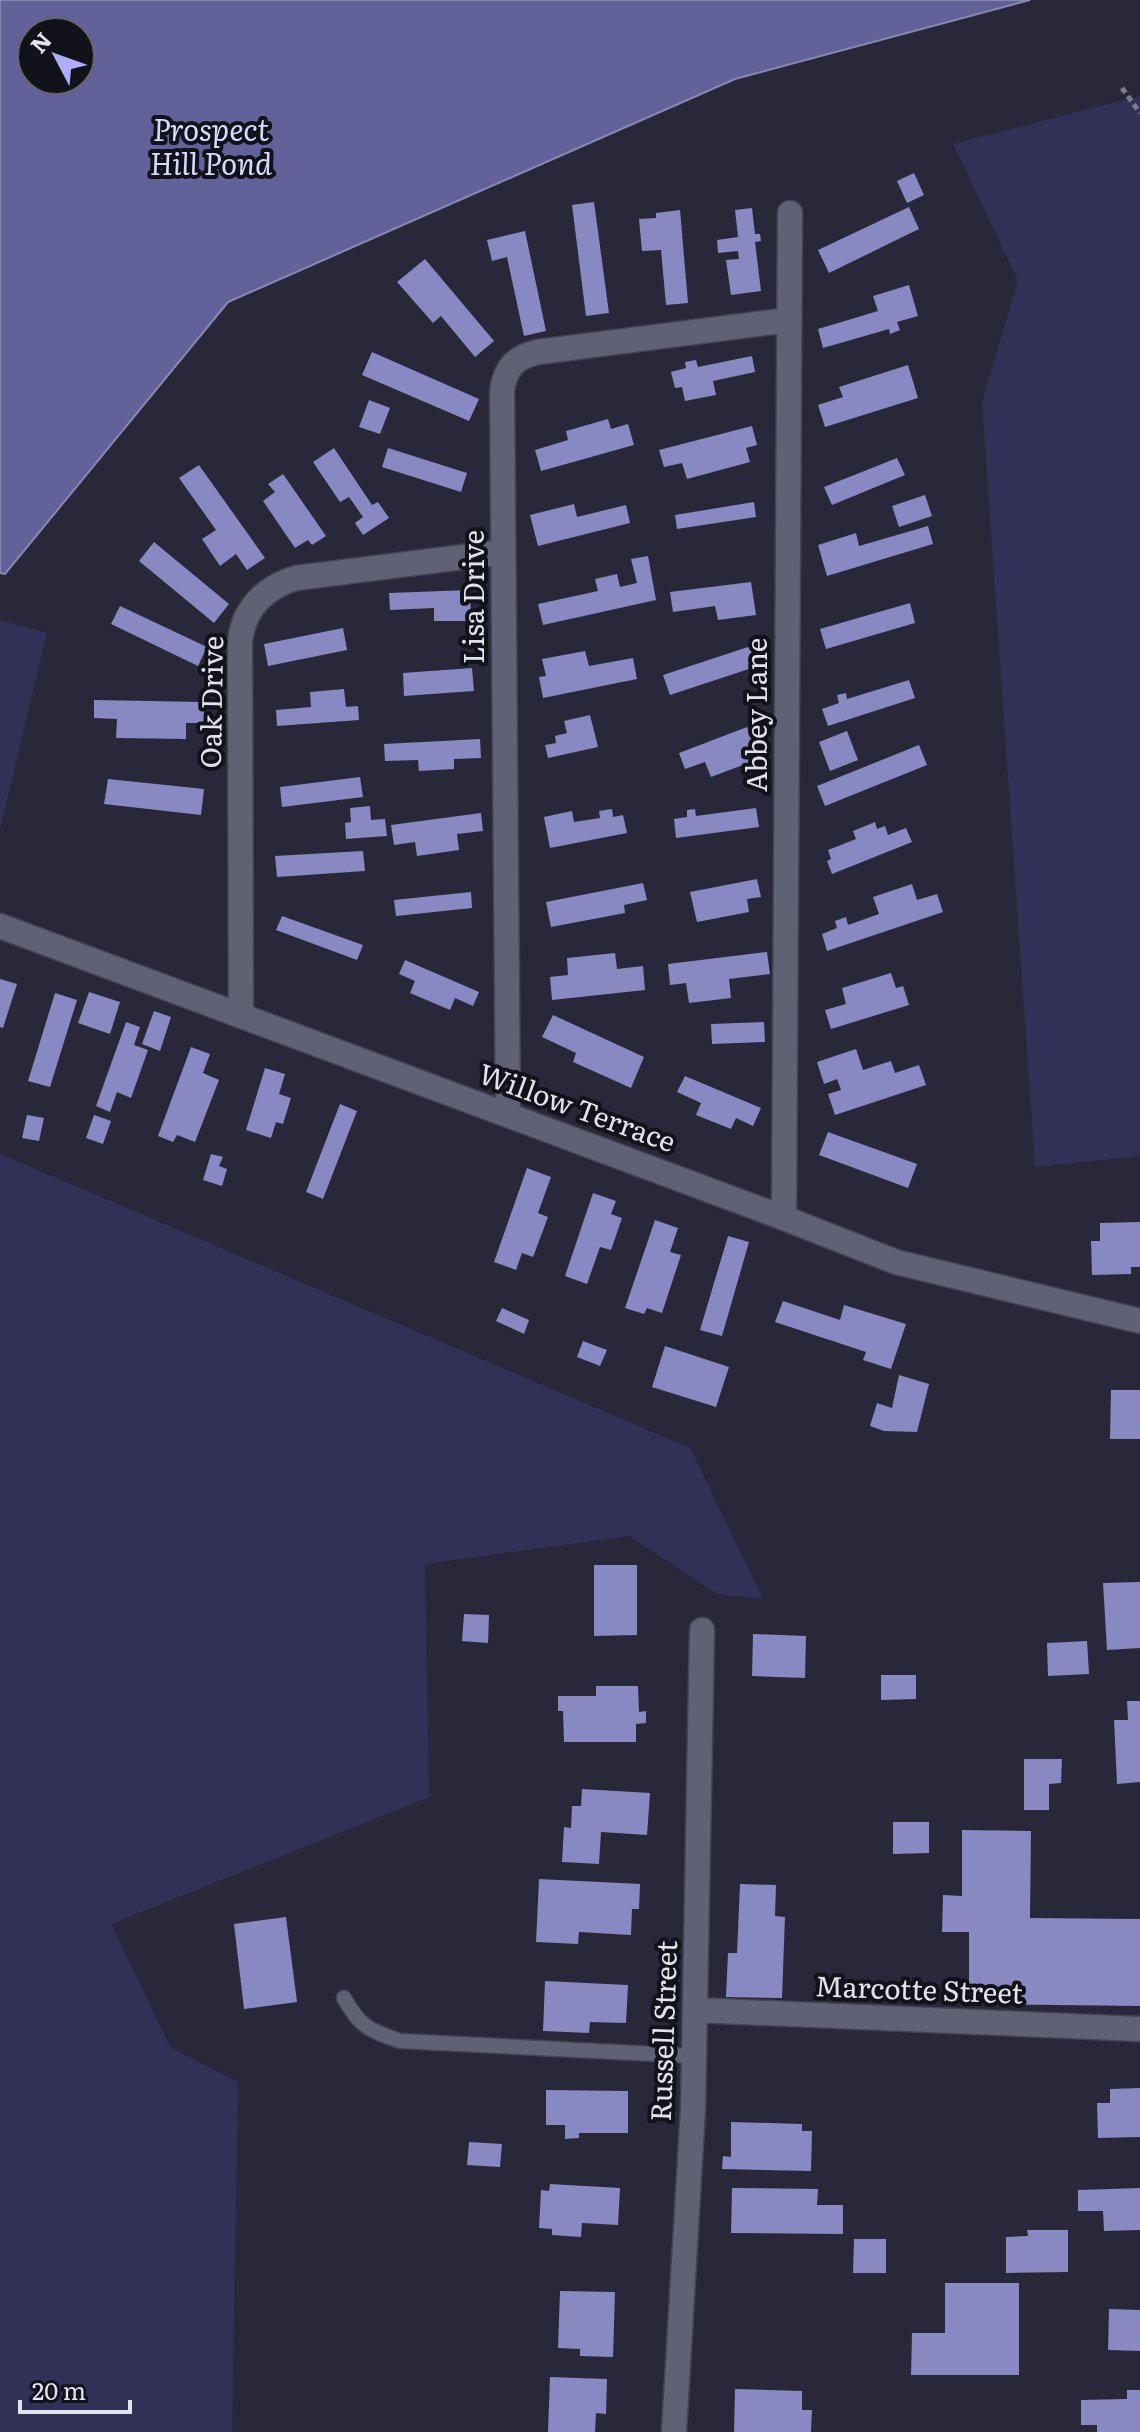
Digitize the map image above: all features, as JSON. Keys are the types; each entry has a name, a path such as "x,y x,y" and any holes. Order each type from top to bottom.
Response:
{"street":[{"name":"Abbey Lane","path":"784,1218 790,213"},
{"name":"Lisa Drive","path":"508,1115 504,378 515,360 538,352 789,320"},
{"name":"Oak Drive","path":"241,1016 240,642 241,630 250,610 265,593 296,578 503,552"},
{"name":"Willow Terrace","path":"0,926 896,1262 1140,1321"},
{"name":"Russell Street","path":"674,2432 694,2056 702,1630"},
{"name":"Marcotte Street","path":"695,2010 1140,2029"}],"lane":[{"path":"344,1998 356,2020 375,2032 400,2041 694,2056"}],"path":[{"path":"1122,88 1140,113"}],"shaded area":[{"path":"1140,96 1140,1156 1035,1167 982,402 1018,280 953,144"},
{"path":"0,620 47,633 0,829"},
{"path":"0,1154 690,1448 763,1599 717,1594 629,1536 425,1564 429,1797 111,1924 171,2048 238,2082 232,2432 0,2432"}],"water":[{"name":"Prospect Hill Pond","path":"0,0 1030,0 735,79 228,302 5,574 0,573"}],"building":[{"path":"914,173 924,195 907,203 897,181"},
{"path":"594,202 609,313 586,316 572,205"},
{"path":"909,207 919,229 829,273 818,250"},
{"path":"752,208 755,234 760,234 761,241 755,242 761,291 731,295 726,260 739,259 738,251 718,253 717,240 738,237 735,210"},
{"path":"680,210 688,303 666,305 661,250 642,251 639,219 656,218 656,213"},
{"path":"525,231 546,331 524,336 507,257 492,261 487,240"},
{"path":"425,259 494,341 475,357 441,316 433,323 397,282"},
{"path":"909,285 918,316 897,322 900,330 890,334 889,329 823,348 818,329 878,311 873,296"},
{"path":"372,352 479,399 469,421 362,375"},
{"path":"752,356 755,372 713,381 716,395 685,401 682,387 675,388 671,372 686,368 685,362 696,360 698,367"},
{"path":"908,365 918,398 825,427 818,405 843,397 839,387"},
{"path":"369,400 390,408 380,434 359,427"},
{"path":"608,419 611,429 628,424 634,445 541,471 535,450 568,440 566,431"},
{"path":"752,426 757,445 746,448 750,462 687,479 682,463 664,467 659,450"},
{"path":"334,448 372,505 378,502 389,518 363,535 355,523 363,517 349,497 340,502 313,462"},
{"path":"388,448 467,473 461,492 382,467"},
{"path":"897,458 905,475 832,505 824,487"},
{"path":"199,465 265,558 247,570 236,554 220,566 202,539 216,530 179,478"},
{"path":"283,474 326,536 312,545 308,540 295,548 263,501 275,492 268,484"},
{"path":"925,495 932,516 899,527 892,506"},
{"path":"754,502 756,517 677,529 675,515"},
{"path":"574,504 577,517 626,505 630,523 538,546 530,515"},
{"path":"928,526 933,544 827,576 818,545 856,533 859,546"},
{"path":"154,542 229,604 214,623 139,561"},
{"path":"648,556 656,600 543,625 538,604 598,591 595,579 617,574 620,587 637,583 631,559"},
{"path":"751,582 756,615 718,620 715,606 673,612 670,592"},
{"path":"470,590 471,621 434,621 434,608 390,610 389,593"},
{"path":"910,603 915,623 826,649 820,629"},
{"path":"120,606 207,647 198,666 111,624"},
{"path":"343,628 347,650 268,666 264,644"},
{"path":"754,645 761,665 670,695 663,675"},
{"path":"585,651 589,666 633,658 637,679 543,698 539,677 546,676 542,659"},
{"path":"472,668 474,691 404,696 403,673"},
{"path":"909,680 915,698 828,726 822,709 839,703 837,695 846,693 847,699"},
{"path":"344,689 346,707 358,706 359,720 277,726 276,710 311,707 310,692"},
{"path":"94,700 204,702 204,723 186,723 186,739 116,738 117,719 94,718"},
{"path":"590,715 598,747 548,758 545,745 556,743 555,736 567,733 564,721"},
{"path":"747,727 759,759 711,777 705,762 685,769 679,753"},
{"path":"847,731 858,760 830,771 819,742"},
{"path":"480,739 481,758 454,759 454,769 419,771 418,760 385,761 384,744"},
{"path":"919,745 927,765 825,806 817,786"},
{"path":"360,777 363,797 282,807 280,787"},
{"path":"108,779 204,789 201,815 104,804"},
{"path":"370,806 371,820 385,819 387,836 346,839 345,823 351,822 350,808"},
{"path":"756,808 759,827 676,838 674,819 687,817 687,810 695,809 696,816"},
{"path":"612,809 613,817 623,815 627,833 550,848 544,817 572,811 574,822 600,818 599,811"},
{"path":"481,813 483,831 457,834 459,850 417,856 415,842 394,845 391,825"},
{"path":"875,822 877,829 885,826 888,835 906,828 912,842 832,874 827,861 831,859 828,850 856,839 853,831"},
{"path":"363,851 365,871 277,877 275,856"},
{"path":"757,879 761,897 747,899 749,912 697,922 690,892"},
{"path":"643,883 647,900 624,905 625,913 551,927 546,902"},
{"path":"912,884 917,900 937,894 943,912 827,951 822,934 837,928 835,921 846,917 848,925 879,914 873,897"},
{"path":"471,892 472,908 396,916 394,900"},
{"path":"282,916 363,945 357,960 276,930"},
{"path":"767,952 770,974 729,979 731,998 689,1003 686,983 670,985 668,964"},
{"path":"615,953 617,969 643,966 645,990 552,1000 550,977 568,975 567,958"},
{"path":"405,960 479,992 473,1006 455,998 450,1010 410,993 415,981 399,974"},
{"path":"891,973 896,988 903,986 909,1005 831,1029 825,1010 846,1004 842,988"},
{"path":"0,979 17,984 3,1028 0,1027"},
{"path":"89,992 120,1002 110,1034 78,1023"},
{"path":"55,993 77,1000 50,1087 28,1081"},
{"path":"154,1011 171,1017 160,1051 142,1044"},
{"path":"553,1015 644,1057 631,1088 573,1062 576,1053 542,1037"},
{"path":"126,1022 140,1027 134,1045 148,1050 131,1098 117,1092 110,1112 96,1106"},
{"path":"764,1022 765,1042 712,1044 711,1024"},
{"path":"191,1047 210,1054 203,1073 219,1080 195,1142 177,1135 173,1142 158,1136"},
{"path":"856,1049 863,1070 891,1061 895,1073 919,1065 926,1085 835,1115 828,1094 841,1090 837,1079 824,1084 817,1062"},
{"path":"265,1068 285,1074 279,1094 291,1098 283,1124 276,1122 271,1138 246,1130"},
{"path":"685,1076 761,1108 753,1126 736,1118 731,1129 696,1115 701,1103 677,1092"},
{"path":"340,1104 357,1111 323,1199 306,1192"},
{"path":"27,1115 44,1118 39,1141 22,1138"},
{"path":"94,1115 111,1121 103,1144 86,1138"},
{"path":"828,1132 917,1164 908,1188 819,1155"},
{"path":"211,1154 223,1157 219,1166 227,1169 222,1186 203,1180"},
{"path":"527,1168 551,1177 538,1213 548,1217 533,1257 522,1253 516,1270 494,1262"},
{"path":"593,1193 616,1201 611,1214 622,1218 611,1250 600,1247 587,1284 565,1276"},
{"path":"655,1220 678,1228 670,1252 681,1255 662,1313 647,1308 644,1314 625,1308"},
{"path":"1140,1222 1140,1267 1131,1267 1131,1274 1092,1275 1091,1241 1100,1241 1100,1223"},
{"path":"728,1236 749,1242 722,1336 700,1330"},
{"path":"783,1301 840,1320 844,1305 906,1324 891,1369 863,1360 866,1352 775,1322"},
{"path":"502,1308 529,1320 524,1334 496,1321"},
{"path":"583,1341 607,1350 600,1366 577,1357"},
{"path":"665,1346 729,1367 716,1407 652,1387"},
{"path":"899,1375 929,1384 917,1432 884,1431 870,1426 877,1403 892,1408"},
{"path":"1111,1390 1140,1390 1140,1439 1110,1439"},
{"path":"594,1565 637,1565 637,1635 594,1636"},
{"path":"1140,1582 1140,1648 1107,1650 1103,1583"},
{"path":"464,1614 489,1615 488,1643 462,1641"},
{"path":"753,1634 806,1636 805,1678 752,1676"},
{"path":"1087,1641 1089,1674 1048,1676 1047,1643"},
{"path":"881,1675 916,1675 916,1699 881,1700"},
{"path":"596,1686 638,1686 639,1712 646,1711 646,1723 636,1724 636,1742 564,1742 563,1711 558,1711 558,1696 596,1696"},
{"path":"1127,1701 1140,1701 1140,1782 1117,1784 1114,1720 1128,1720"},
{"path":"1024,1759 1062,1759 1061,1783 1049,1784 1049,1810 1024,1810"},
{"path":"582,1789 650,1793 647,1835 601,1832 599,1864 562,1862 564,1827 571,1828 572,1806 581,1806"},
{"path":"893,1822 929,1822 929,1853 893,1854"},
{"path":"962,1830 1031,1831 1030,1918 1140,1919 1140,2006 969,2004 969,1932 942,1932 943,1895 962,1896"},
{"path":"539,1879 640,1884 639,1909 632,1909 631,1935 579,1932 578,1944 536,1942"},
{"path":"740,1884 776,1885 775,1916 785,1917 782,1998 726,1997 728,1953 737,1953"},
{"path":"286,1917 297,2002 244,2009 234,1924"},
{"path":"545,1981 628,1985 626,2023 590,2022 589,2033 543,2031"},
{"path":"1140,2088 1140,2137 1098,2138 1097,2103 1110,2103 1110,2089"},
{"path":"546,2090 628,2091 628,2133 579,2133 579,2138 565,2139 565,2125 546,2125"},
{"path":"731,2122 802,2124 802,2131 812,2131 811,2171 722,2169 723,2156 731,2157"},
{"path":"469,2142 502,2144 500,2167 467,2165"},
{"path":"550,2184 620,2188 618,2225 582,2223 581,2237 552,2235 552,2229 539,2228 541,2190 549,2191"},
{"path":"732,2188 818,2189 817,2205 843,2205 843,2234 731,2233"},
{"path":"1140,2188 1140,2230 1104,2231 1103,2211 1078,2211 1078,2190"},
{"path":"1027,2230 1068,2230 1068,2272 1006,2273 1006,2237 1028,2236"},
{"path":"854,2239 886,2239 886,2273 853,2273"},
{"path":"945,2283 1019,2283 1019,2375 911,2375 912,2333 945,2333"},
{"path":"560,2291 615,2292 613,2357 580,2356 580,2349 558,2348"},
{"path":"1109,2309 1140,2310 1140,2351 1108,2350"},
{"path":"550,2377 607,2379 606,2414 596,2413 595,2432 548,2432"},
{"path":"735,2389 802,2391 802,2410 812,2410 811,2432 734,2432"},
{"path":"1127,2390 1140,2390 1140,2432 1097,2432 1097,2425 1081,2425 1081,2400 1127,2399"}]}
